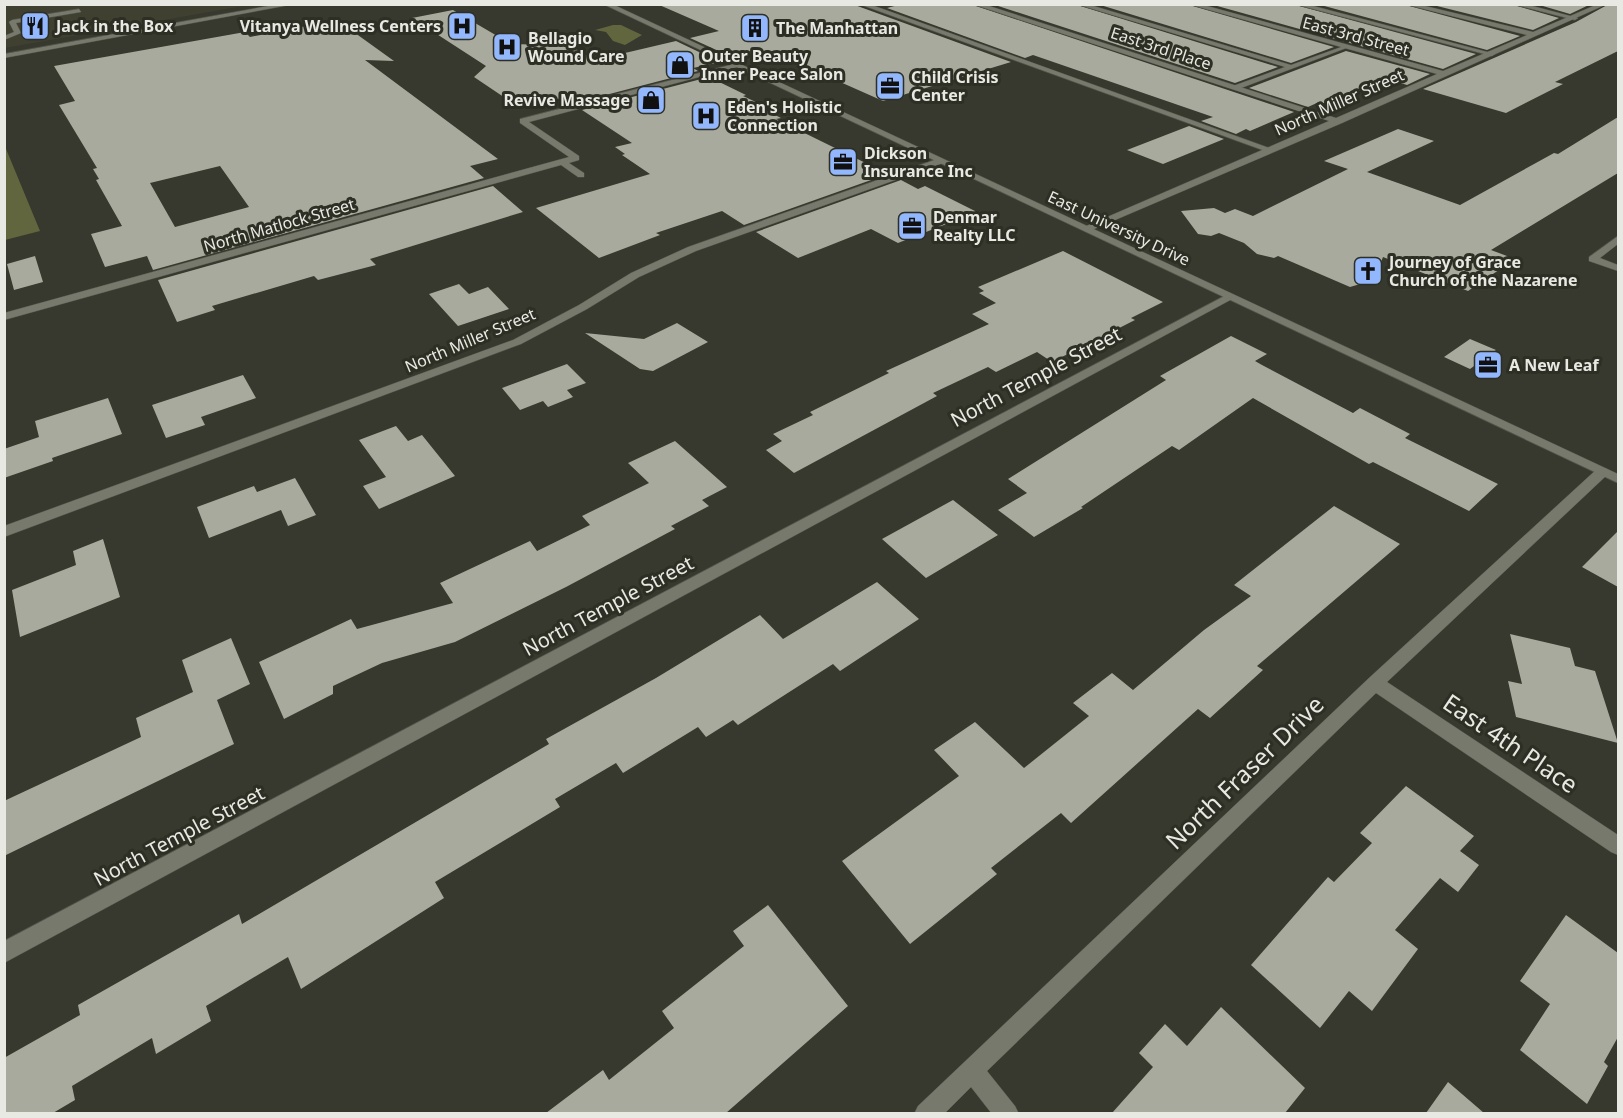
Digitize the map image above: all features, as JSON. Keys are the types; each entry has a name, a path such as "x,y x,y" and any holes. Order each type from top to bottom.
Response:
{"street":[{"path":"4,56 292,4"},
{"name":"East University Drive","path":"606,4 1610,476"},
{"path":"862,4 1271,150"},
{"name":"East 3rd Place","path":"975,4 1339,121"},
{"path":"1079,4 1291,67"},
{"name":"East 3rd Street","path":"1191,4 1444,74"},
{"path":"1297,4 1492,54"},
{"path":"1407,4 1536,35"},
{"path":"1515,4 1575,18"},
{"name":"North Miller Street","path":"1087,229 1604,4"},
{"path":"4,38 18,33 12,22 14,21 79,11"},
{"path":"1236,88 1346,47"},
{"path":"562,162 576,158 523,121 737,66"},
{"name":"North Miller Street","path":"4,532 517,342 583,307 635,275 692,249 940,161"},
{"path":"562,162 580,175"},
{"name":"North Matlock Street","path":"4,317 562,162"},
{"path":"1618,239 1593,259 1618,268"},
{"name":"North Temple Street","path":"4,953 1230,296"},
{"name":"North Fraser Drive","path":"926,1113 1375,683 1610,476"},
{"name":"East 4th Place","path":"1375,683 1618,846"},
{"path":"972,1070 1007,1113"}],"shaded area":[{"path":"5,5 249,5 5,48"}],"green space":[{"path":"621,25 642,35 625,45 613,41 606,32 595,30"},
{"path":"4,144 40,231 5,240 4,240"}],"building":[{"path":"657,4 852,4 1011,62 883,101 768,50 734,58 690,38 719,31"},
{"path":"902,4 970,4 1294,112 1250,131 1246,129 1236,134 1201,121 1213,117 1033,55 1025,58 887,8"},
{"path":"992,4 1074,4 1278,67 1235,83"},
{"path":"1097,4 1186,4 1334,47 1291,63"},
{"path":"1210,4 1292,4 1476,54 1443,69"},
{"path":"1317,4 1402,4 1520,36 1487,50"},
{"path":"1429,4 1510,4 1559,18 1533,30"},
{"path":"1536,4 1591,4 1570,14"},
{"path":"1609,4 1618,4 1618,51 1555,82 1563,84 1506,113 1423,89 1576,22"},
{"path":"453,10 511,44 551,45 563,42 595,60 676,41 720,62 693,68 698,71 571,104 562,98 520,108 474,77 486,66 412,18"},
{"path":"337,20 394,61 365,60 498,159 470,166 484,178 153,270 147,256 105,267 91,234 122,226 96,180 99,179 93,169 97,168 59,105 75,101 54,66 245,32 250,37","holes":["220,166 249,207 175,227 150,183"]},
{"path":"1346,51 1430,74 1407,85 1388,79 1328,104 1319,102 1308,107 1249,88"},
{"path":"709,77 746,95 743,96 781,118 776,119 888,174 744,225 722,211 656,233 660,235 599,258 536,208 650,174 622,155 625,154 615,147 632,143 582,110"},
{"path":"1618,117 1618,173 1491,250 1515,259 1468,291 1383,257 1374,280 1350,287 1278,256 1274,258 1257,254 1244,243 1219,233 1211,236 1198,234 1181,211 1214,208 1225,213 1235,209 1253,216 1348,169 1324,161 1398,129 1434,141 1367,172 1460,205 1554,153 1558,154"},
{"path":"1189,126 1224,139 1163,164 1127,150"},
{"path":"901,180 918,189 925,186 977,212 898,243 871,229 798,258 756,232"},
{"path":"493,186 523,212 370,259 376,265 318,280 314,276 212,306 215,310 177,322 158,280"},
{"path":"1063,251 1163,302 1131,318 1135,320 1052,362 1037,352 996,372 988,367 933,393 937,396 794,473 766,450 782,441 773,434 813,415 810,412 889,373 886,371 989,324 972,314 996,303 979,293 984,291 978,287"},
{"path":"35,256 43,282 14,290 7,264"},
{"path":"459,284 469,294 488,287 509,309 458,326 429,294"},
{"path":"677,323 708,342 653,371 640,369 585,333 644,339"},
{"path":"1231,336 1267,354 1255,361 1262,365 1353,413 1360,408 1410,434 1405,438 1498,484 1469,511 1373,462 1369,464 1253,398 1179,450 1172,446 1081,507 1083,508 1034,537 998,510 1027,493 1008,479 1166,380 1160,376"},
{"path":"1470,339 1496,350 1470,369 1444,357"},
{"path":"567,364 586,383 567,390 573,397 548,407 543,401 520,410 502,388"},
{"path":"243,375 256,398 201,417 205,425 166,438 152,405"},
{"path":"108,398 122,434 52,458 53,461 4,478 4,449 39,437 35,421"},
{"path":"396,426 408,441 422,435 455,476 379,509 363,486 386,477 359,440"},
{"path":"675,441 727,487 702,500 709,506 671,526 675,529 566,587 455,642 382,663 333,686 333,694 284,719 259,662 351,619 357,629 453,603 440,583 530,541 537,551 590,525 582,516 649,483 628,463"},
{"path":"295,478 316,515 288,526 281,510 209,538 197,507 254,486 257,492"},
{"path":"953,500 998,535 926,578 882,539"},
{"path":"1334,506 1400,544 1257,666 1263,670 1210,718 1198,709 1071,823 1061,813 991,868 997,874 910,944 842,861 959,776 934,750 975,722 1024,768 1089,716 1073,703 1112,673 1133,690 1204,630 1251,596 1234,585"},
{"path":"1618,531 1618,587 1582,567"},
{"path":"103,539 120,597 20,637 12,590 76,565 73,551"},
{"path":"877,582 919,619 840,671 833,664 738,725 733,720 706,737 698,727 623,773 616,763 555,799 560,807 435,882 444,898 301,989 288,957 206,1006 211,1021 156,1054 152,1038 72,1086 75,1100 53,1113 4,1113 4,1058 80,1015 78,1005 239,914 242,924 549,744 546,739 656,678 760,615 783,639"},
{"path":"1510,634 1570,648 1575,666 1595,671 1618,743 1516,717 1508,681 1522,684"},
{"path":"231,638 250,684 217,700 234,744 4,856 4,801 141,737 136,718 193,692 182,660"},
{"path":"1406,786 1474,836 1460,851 1479,865 1458,892 1440,878 1395,930 1418,949 1372,1011 1349,991 1320,1028 1251,965 1328,877 1334,882 1372,843 1360,833"},
{"path":"768,905 848,1006 726,1113 546,1113 603,1070 609,1080 674,1028 662,1011 744,946 733,931"},
{"path":"1566,915 1618,953 1618,1037 1604,1062 1608,1066 1587,1104 1520,1050 1550,1004 1520,981"},
{"path":"1221,1007 1305,1088 1285,1113 1112,1113 1153,1067 1139,1053 1165,1024 1187,1046"},
{"path":"1448,1082 1484,1113 1426,1113"}],"place":[{"name":"Jack in the Box","path":"35,26"},
{"name":"Vitanya Wellness Centers","path":"462,26"},
{"name":"The Manhattan","path":"755,28"},
{"name":"Bellagio Wound Care","path":"507,47"},
{"name":"Outer Beauty Inner Peace Salon","path":"680,65"},
{"name":"Child Crisis Center","path":"890,86"},
{"name":"Revive Massage","path":"651,100"},
{"name":"Eden's Holistic Connection","path":"706,116"},
{"name":"Dickson Insurance Inc","path":"843,162"},
{"name":"Denmar Realty LLC","path":"912,226"},
{"name":"Journey of Grace Church of the Nazarene","path":"1368,271"},
{"name":"A New Leaf","path":"1488,365"}]}
